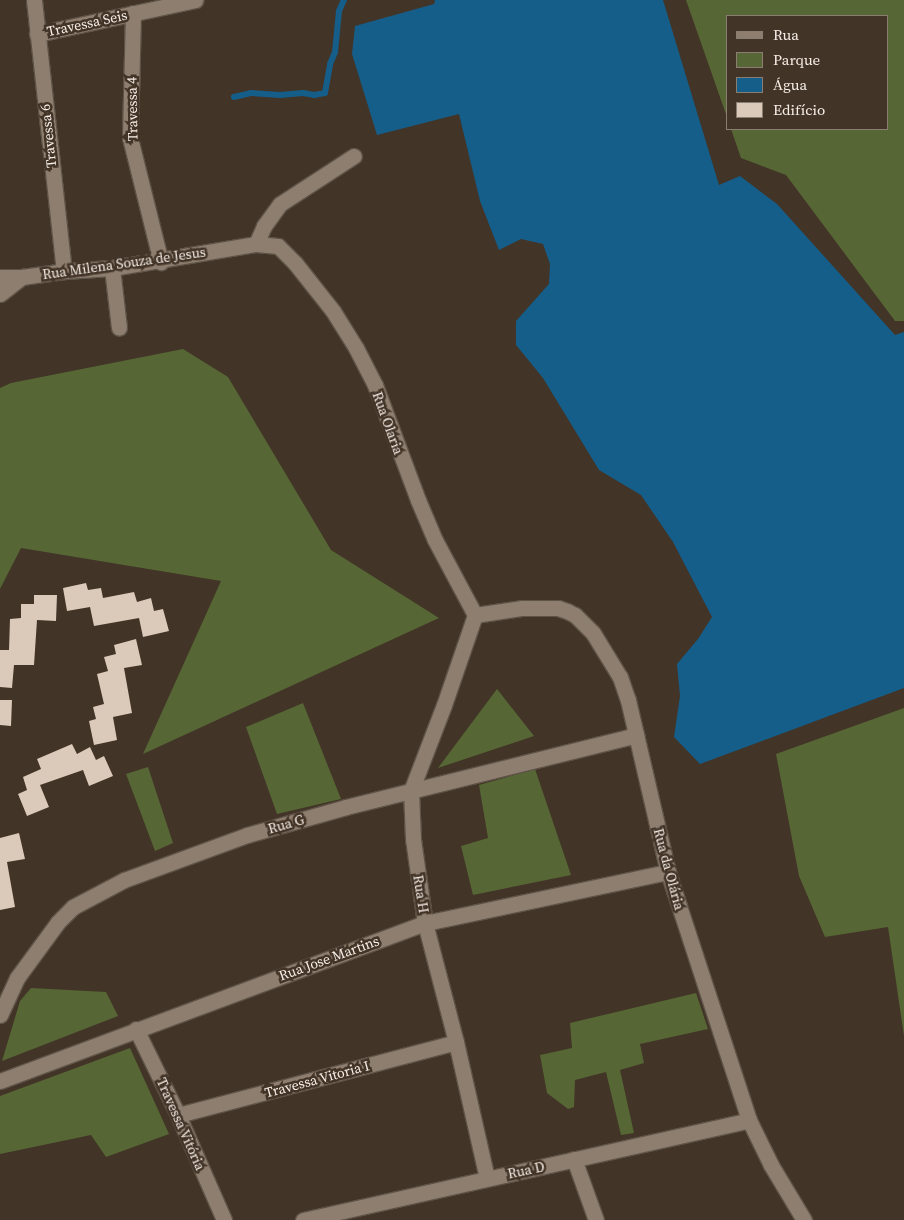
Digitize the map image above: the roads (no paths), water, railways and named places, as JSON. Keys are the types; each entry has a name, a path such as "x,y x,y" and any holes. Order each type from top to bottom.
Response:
{"street":[{"name":"Travessa 6","path":"34,0 64,271"},
{"name":"Travessa Seis","path":"37,34 194,0"},
{"name":"Travessa 4","path":"133,13 130,138 161,262"},
{"path":"256,244 264,226 280,204 354,156"},
{"name":"Rua Milena Souza de Jesus","path":"0,277 22,277 161,262 256,244 278,246"},
{"name":"Rua Olaria","path":"278,246 295,263 333,311 356,348 375,385 414,491 435,540 474,615"},
{"path":"112,268 119,328"},
{"path":"0,294 22,277"},
{"name":"Rua da Olária","path":"474,615 542,607 558,608 575,615 593,633 620,677 636,735 668,872 749,1120 771,1166 804,1220"},
{"name":"Rua H","path":"474,615 444,705 411,791 415,854 425,923 456,1042 487,1178"},
{"name":"Rua G","path":"0,1016 17,978 58,922 73,907 92,895 157,866 246,835 411,791 636,735"},
{"name":"Rua Jose Martins","path":"0,1081 425,923 668,872"},
{"name":"Travessa Vitória","path":"136,1029 178,1115 224,1220"},
{"name":"Travessa Vitoria I","path":"178,1115 456,1042"},
{"name":"Rua D","path":"303,1220 749,1120"},
{"path":"574,1159 596,1220"}],"water":[{"path":"435,0 663,0 719,185 740,176 777,204 895,335 904,332 904,688 700,764 674,737 680,696 677,664 698,639 712,617 673,542 641,495 599,470 543,378 516,345 516,321 549,284 550,264 543,244 521,239 499,250 480,201 459,114 377,135 352,54 355,26 434,4"}],"waterway":[{"path":"234,97 251,93 280,95 303,93 314,95 325,93 330,64 335,52 339,11 344,0"}]}
